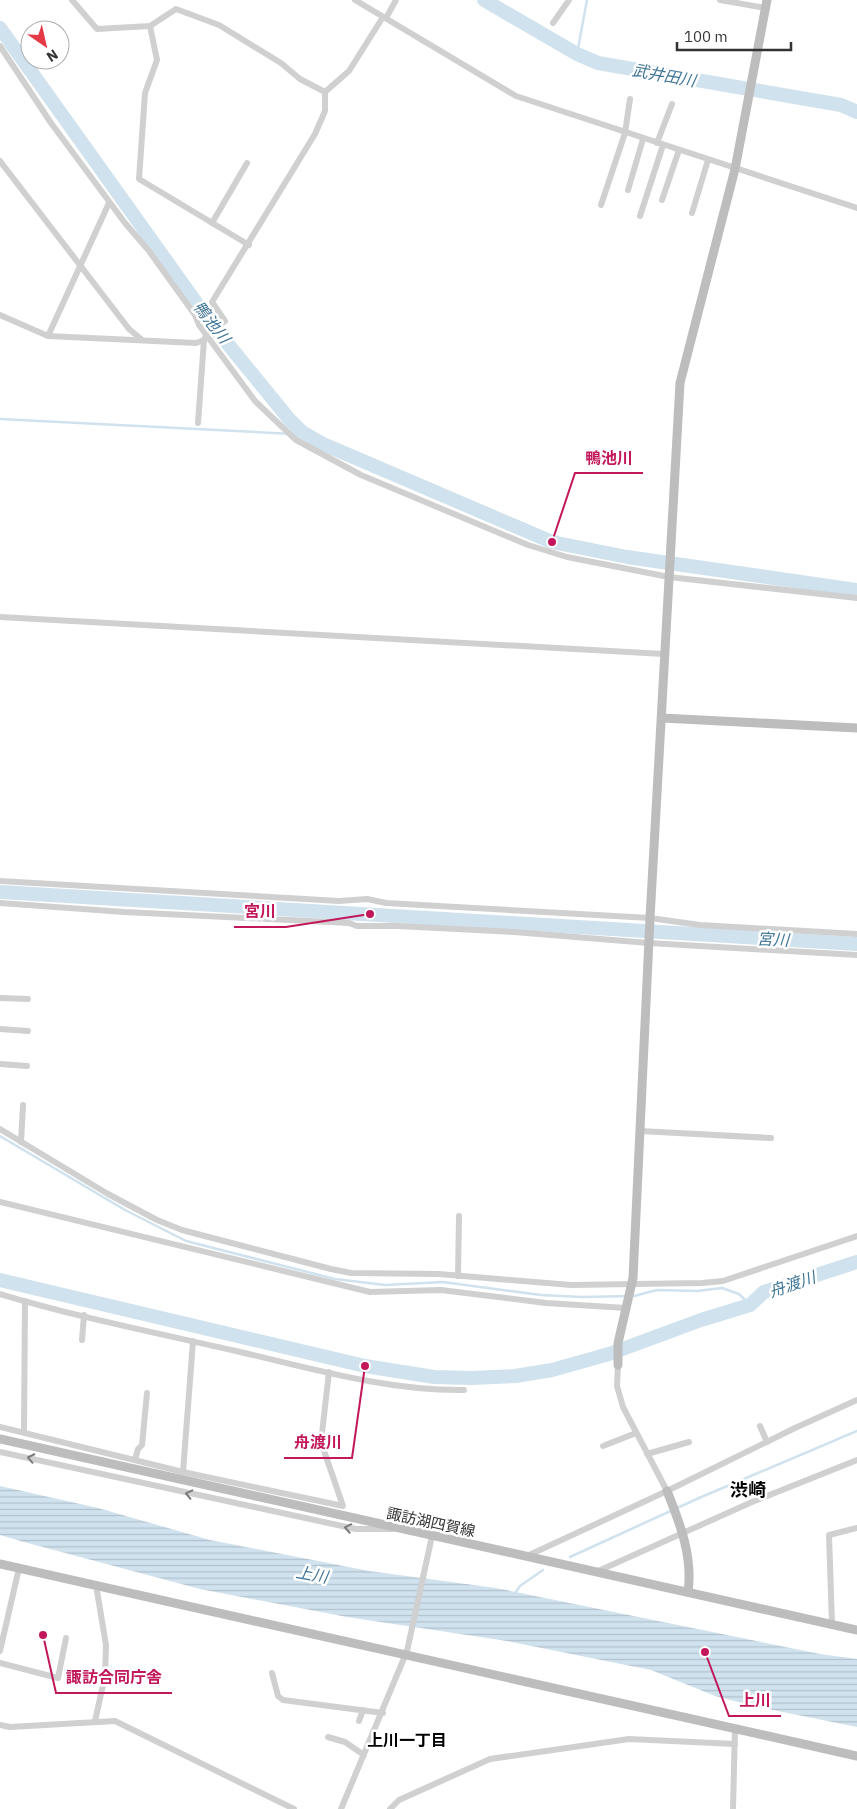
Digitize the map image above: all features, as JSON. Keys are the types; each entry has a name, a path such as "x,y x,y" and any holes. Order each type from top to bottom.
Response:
{"street":[{"path":"72,0 97,29 150,26 176,9 197,16 248,41 300,79 325,92"},
{"path":"355,0 516,96 857,208"},
{"path":"0,315 48,336 196,343 205,338 225,322 212,302 249,245 315,134 325,111 325,92 350,71 396,0"},
{"path":"552,24 569,0"},
{"path":"688,1592 688,1560 682,1532 668,1491 623,1407 617,1386 618,1343 632,1285 664,654 680,383 735,169 766,4 720,0"},
{"path":"150,26 157,60 145,93 139,179 249,245"},
{"path":"0,46 50,123 109,202 149,250 196,316 205,338 255,401 296,440 326,458 528,545 580,560 670,576 857,598"},
{"path":"601,205 625,133 630,99"},
{"path":"640,216 672,104"},
{"path":"628,190 643,139"},
{"path":"662,200 679,150"},
{"path":"692,213 708,160"},
{"path":"0,161 129,329 141,339"},
{"path":"212,223 247,163"},
{"path":"48,336 109,202"},
{"path":"198,423 205,338"},
{"path":"0,617 664,654"},
{"path":"662,718 857,728"},
{"path":"0,881 339,901 367,899 386,903 857,934"},
{"path":"0,903 124,912 330,922 357,926 504,932 857,955"},
{"path":"0,998 28,999"},
{"path":"0,1029 28,1031"},
{"path":"0,1064 27,1066"},
{"path":"21,1142 23,1105"},
{"path":"0,1129 108,1194 182,1230 351,1273 458,1276 542,1284 632,1285 723,1281 857,1236"},
{"path":"640,1131 771,1138"},
{"path":"0,1202 370,1292 442,1290 546,1303 626,1308"},
{"path":"458,1276 459,1216"},
{"path":"0,1294 328,1372 400,1385 464,1390"},
{"path":"24,1431 25,1301"},
{"path":"82,1340 84,1315"},
{"path":"183,1472 193,1341"},
{"path":"0,1427 24,1431 183,1472 343,1506 320,1442 328,1372"},
{"path":"135,1460 138,1449 142,1445 147,1393"},
{"path":"527,1556 857,1400"},
{"path":"760,1426 766,1442"},
{"path":"602,1446 636,1433"},
{"name":"諏訪湖四賀線","path":"0,1439 397,1528 432,1538 527,1556 857,1630"},
{"path":"647,1454 689,1442"},
{"path":"0,1452 356,1530 397,1528"},
{"path":"596,1572 682,1532 857,1460"},
{"path":"832,1624 830,1535 857,1528"},
{"path":"341,1809 383,1713 406,1653 432,1538"},
{"path":"0,1564 406,1653 857,1757"},
{"path":"0,1651 19,1568"},
{"path":"94,1721 105,1676 106,1645 96,1585"},
{"path":"0,1663 58,1678 66,1638"},
{"path":"272,1673 278,1696 283,1700 383,1713"},
{"path":"359,1721 363,1710"},
{"path":"0,1725 10,1727 94,1721 124,1723 294,1809"},
{"path":"734,1809 735,1728"},
{"path":"328,1737 346,1742 364,1755"},
{"path":"390,1809 399,1800 490,1759 629,1739 735,1744"}],"water":[{"path":"0,1486 98,1508 210,1540 369,1571 496,1588 820,1654 857,1659 857,1727 715,1696 651,1670 507,1641 347,1617 200,1589 24,1542 0,1535"}],"waterway":[{"name":"武井田川","path":"484,0 577,54 598,63 841,105 857,112"},
{"path":"577,54 587,0"},
{"name":"鴨池川","path":"0,28 210,322 289,419 302,432 323,444 552,542 627,557 857,590"},
{"path":"0,419 294,434 302,432"},
{"name":"宮川","path":"0,892 857,944"},
{"path":"0,1136 125,1210 186,1241 335,1279 385,1285 443,1282 541,1295 581,1297 634,1296 657,1290 697,1291 722,1288 739,1294 750,1305"},
{"name":"舟渡川","path":"0,1280 365,1366 434,1377 472,1378 515,1376 552,1370 609,1354 701,1320 750,1305 764,1292 857,1262"},
{"path":"570,1557 699,1498 857,1431"},
{"path":"515,1593 520,1586 543,1570"}],"place":[{"name":"鴨池川","path":"552,542"},
{"name":"宮川","path":"370,914"},
{"name":"舟渡川","path":"365,1366"},
{"name":"諏訪合同庁舎","path":"43,1635"},
{"name":"上川","path":"705,1652"}],"district":[{"name":"渋崎","path":"748,1489"},
{"name":"上川一丁目","path":"407,1740"}]}
